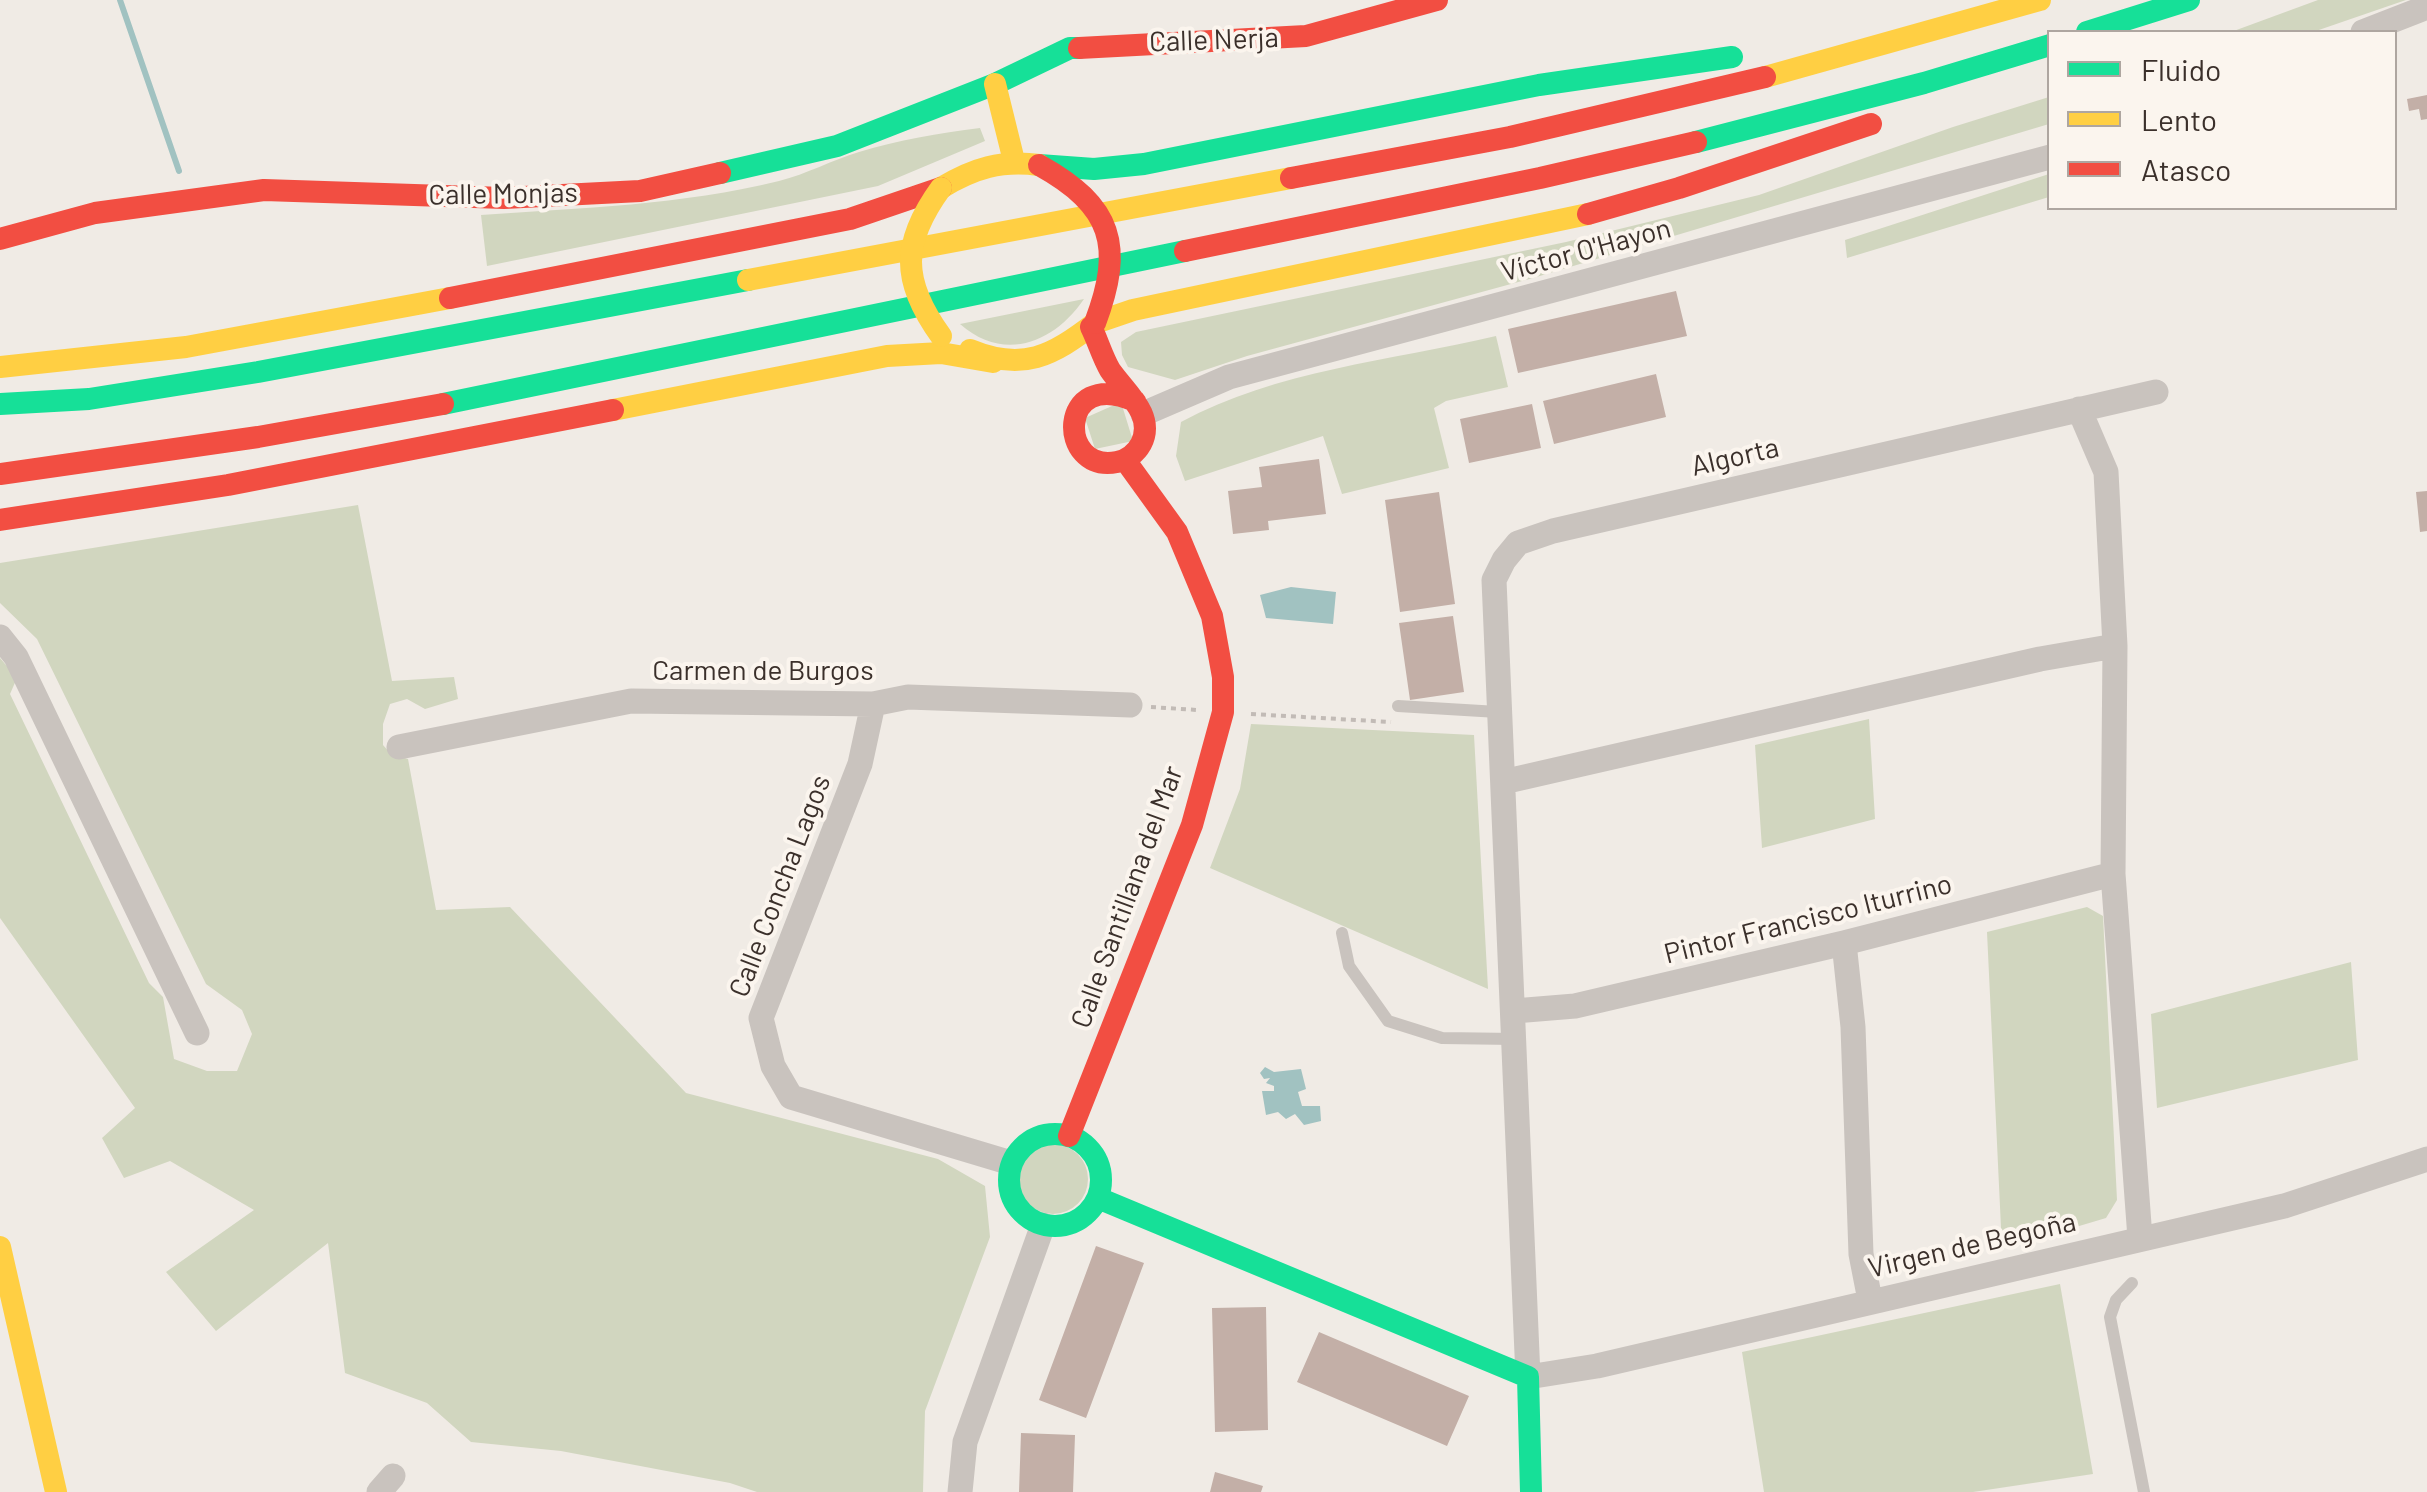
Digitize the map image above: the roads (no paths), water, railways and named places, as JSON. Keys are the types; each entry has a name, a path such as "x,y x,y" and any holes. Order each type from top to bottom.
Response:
{"main road":[{"name":"Calle Nerja","path":"995,84 1070,48 1306,36 1437,0"},
{"path":"0,404 90,399 258,372 1510,137 1737,84 2040,0"},
{"path":"2094,30 2190,0"},
{"path":"0,474 270,435 620,368 1572,170 1758,126 2047,45"},
{"path":"1787,47 1878,47"},
{"path":"0,367 167,350 300,327 850,220 941,188 975,167 1014,160 1094,169 1144,164 1539,85 1749,54"},
{"path":"0,520 228,485 887,356 941,352 993,362 1020,362 1047,356 1093,325 1133,310 1576,218 1679,188 1905,112 1995,62"},
{"path":"995,84 1014,160"},
{"name":"Calle Monjas","path":"0,239 96,213 264,190 504,198 640,190 837,146 995,84"},
{"path":"1039,164 1072,181 1097,208 1110,242 1110,278 1093,325 1106,363 1139,408 1145,432 1139,449 1124,460 1108,464 1091,460 1078,448 1072,432 1075,388"},
{"path":"941,188 912,235 908,262 912,290 924,315 941,336 993,362"},
{"path":"1047,356 1075,388 1123,393 1139,408"},
{"name":"Calle Santillana del Mar","path":"1069,1136 1192,825 1223,712 1223,677 1212,616 1178,532 1124,460"},
{"path":"1046,1134 1069,1136 1090,1150 1101,1173 1098,1198 1084,1216 1065,1225 1043,1225 1021,1212 1009,1189 1011,1163 1025,1144 1035,1139 1046,1134"},
{"path":"1098,1198 1528,1377 1531,1492"},
{"path":"0,1246 56,1492"}],"street":[{"path":"2368,30 2427,8"},
{"name":"Víctor O'Hayon","path":"1139,408 1228,377 2047,158"},
{"name":"Algorta","path":"1528,1377 1494,580 1504,560 1518,542 1610,516 2156,392"},
{"path":"2079,410 2106,472 2115,646 2113,874 2140,1238"},
{"path":"0,637 16,657 197,1032"},
{"path":"1503,782 2040,659 2115,646"},
{"name":"Carmen de Burgos","path":"399,747 631,702 872,704 908,698 1130,705"},
{"name":"Calle Concha Lagos","path":"872,704 860,764 761,1018 773,1066 792,1097 1011,1163"},
{"name":"Pintor Francisco Iturrino","path":"1514,1011 1575,1006 1844,944 2113,874"},
{"path":"1844,944 1853,1027 1860,1254 1870,1300"},
{"name":"Virgen de Begoña","path":"1528,1377 1597,1366 2284,1206 2427,1159"},
{"path":"960,1492 966,1442 1043,1225"}],"lane":[{"path":"1398,706 1500,721"},
{"path":"1342,933 1349,966 1388,1021 1442,1038 1515,1038"},
{"path":"2132,1284 2116,1300 2110,1318 2144,1492"}],"water":[{"path":"1291,587 1336,592 1333,624 1266,618 1260,595"},
{"path":"1265,1067 1274,1072 1301,1069 1306,1089 1298,1092 1302,1106 1320,1106 1321,1121 1304,1125 1295,1114 1286,1119 1278,1112 1266,1115 1262,1091 1274,1091 1274,1086 1266,1083 1270,1078 1264,1079 1260,1073"}],"waterway":[{"path":"120,0 179,171"}]}
